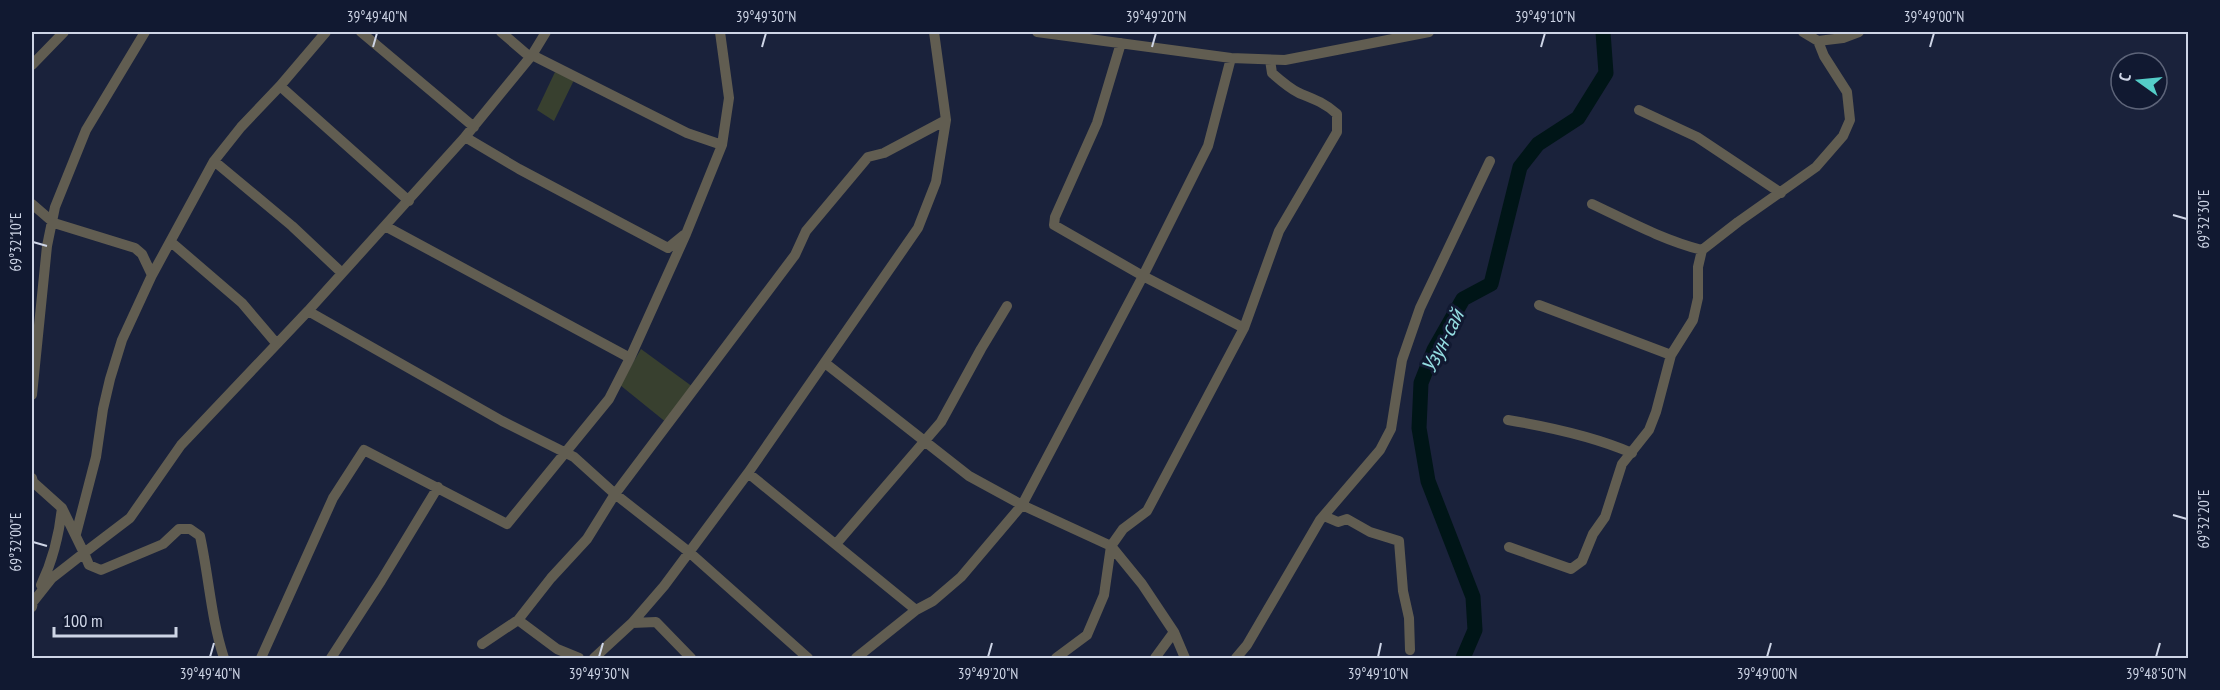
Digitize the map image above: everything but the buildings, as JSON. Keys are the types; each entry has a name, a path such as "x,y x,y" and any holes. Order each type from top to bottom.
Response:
{"street":[{"path":"32,65 64,32"},
{"path":"32,395 47,246 55,207 86,130 145,32"},
{"path":"76,534 96,457 103,409 113,369 122,340 152,275 214,161 241,127 326,32"},
{"path":"361,32 474,127"},
{"path":"501,32 531,56 687,133 722,145"},
{"path":"32,604 52,578 130,518 181,445 409,201 474,127 531,56 546,32"},
{"path":"261,658 333,498 364,450 507,525 609,399 686,234 722,145 729,98 720,32"},
{"path":"594,658 632,623 664,586 748,473 918,228 936,182 946,120 934,32"},
{"path":"1037,32 1231,58 1270,60 1285,60 1429,32"},
{"path":"1509,547 1571,569 1582,561 1593,534 1605,517 1622,464 1649,430 1671,355 1693,320 1698,298 1698,267 1702,250 1816,168 1843,136 1850,120 1847,92 1824,56 1818,41 1803,32"},
{"path":"1818,41 1843,38 1859,32"},
{"path":"1121,43 1097,123 1055,217 1054,225 1143,276 1244,328"},
{"path":"856,658 916,610 933,601 961,578 1022,505 1143,276 1208,146 1231,58"},
{"path":"1056,658 1087,635 1104,595 1111,546 1123,529 1147,511 1244,328 1279,231 1337,132 1337,114 1325,103 1297,92 1283,82 1272,73 1270,60"},
{"path":"280,86 409,201"},
{"path":"1640,110 1697,137 1781,193"},
{"path":"482,644 518,620 550,578 587,539 615,494 795,255 806,231 868,158 884,153 946,120"},
{"path":"465,137 519,169 668,248 686,234"},
{"path":"214,161 292,226 342,273"},
{"path":"1236,658 1247,645 1324,516 1380,450 1391,429 1402,360 1420,308 1490,161"},
{"path":"32,204 52,221 135,248 142,254 152,275"},
{"path":"1592,204 1653,233 1702,250"},
{"path":"386,226 630,358"},
{"path":"171,242 242,303 276,344"},
{"path":"1539,305 1671,355"},
{"path":"836,544 941,422 1007,306"},
{"path":"308,311 502,421 574,457 615,494 689,552 808,658"},
{"path":"825,363 969,476 1022,505 1111,546 1142,584 1174,632 1185,658"},
{"path":"1508,420 1546,426 1615,445 1632,453"},
{"path":"748,473 916,610"},
{"path":"32,478 33,482 62,508 89,565 101,570 163,544 179,530 190,529 200,536 216,633 224,658"},
{"path":"331,658 438,487"},
{"path":"32,604 52,562 60,531 62,508"},
{"path":"1324,516 1338,522 1347,519 1370,532 1399,541 1402,591 1409,618 1410,650"},
{"path":"518,620 557,650 579,658"},
{"path":"632,623 656,622 691,658"},
{"path":"1155,658 1174,632"}],"green space":[{"path":"555,72 574,80 554,121 537,110"},
{"path":"641,349 693,387 667,423 620,385"}],"waterway":[{"name":"Узун-сай","path":"1463,658 1475,630 1473,597 1428,481 1419,428 1421,383 1434,350 1463,299 1491,284 1520,167 1538,144 1578,118 1606,73 1603,32"}]}
